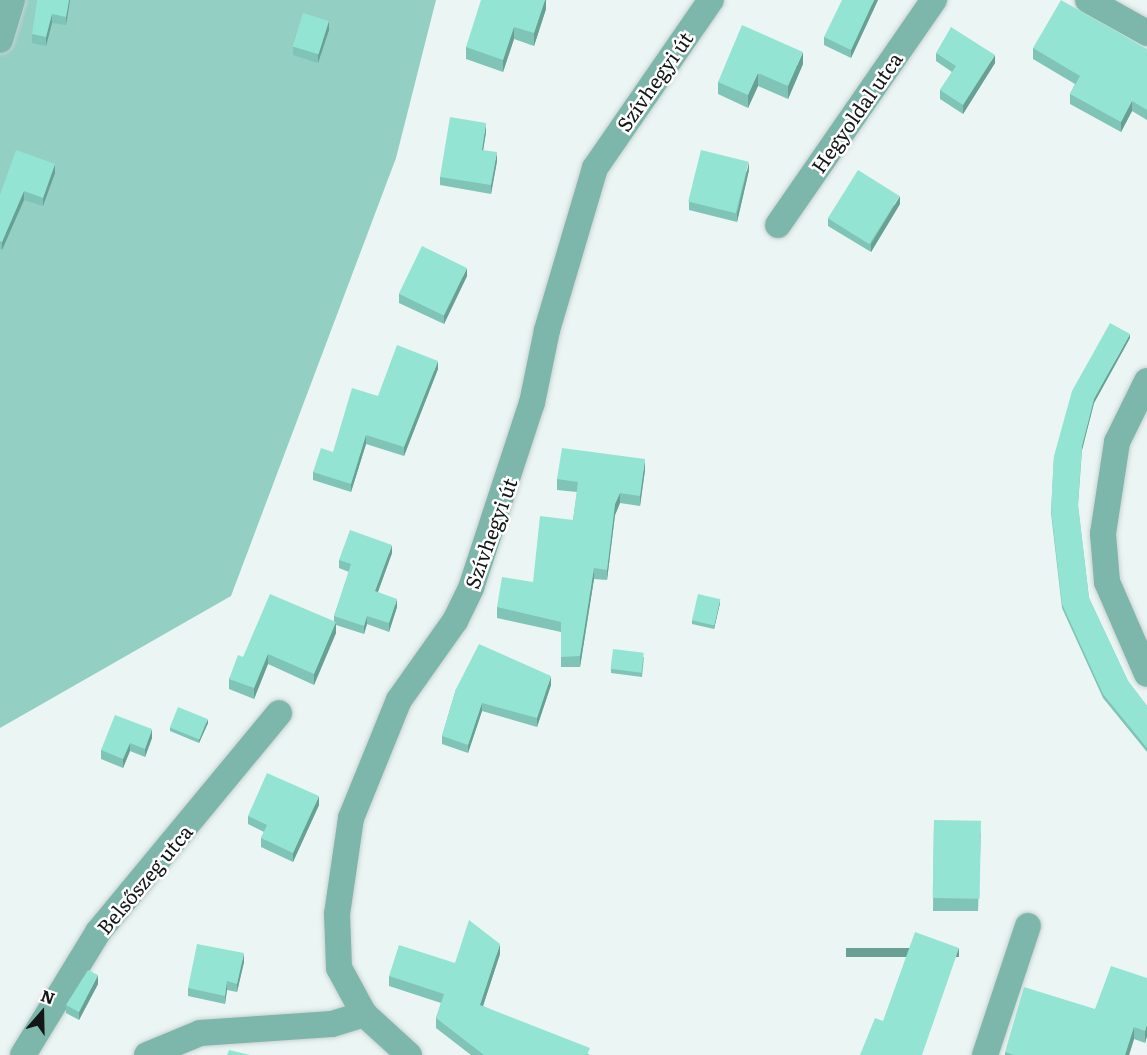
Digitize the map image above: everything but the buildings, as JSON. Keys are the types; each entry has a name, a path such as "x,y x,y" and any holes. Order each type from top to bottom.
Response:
{"street":[{"path":"0,40 12,0"},
{"name":"Szívhegyi út","path":"409,1055 364,1014 345,987 336,944 351,818 399,700 456,621 471,588 532,403 549,319 596,168 711,0"},
{"name":"Hegyoldal utca","path":"778,225 934,0"},
{"path":"1088,0 1147,33"},
{"path":"1147,381 1117,442 1103,534 1107,582 1147,674"},
{"name":"Belsőszeg utca","path":"23,1055 98,932 279,713"},
{"path":"985,1055 1028,926"},
{"path":"147,1055 200,1033 332,1024 364,1014"}],"green space":[{"path":"0,0 436,0 396,158 231,596 0,728"}]}
